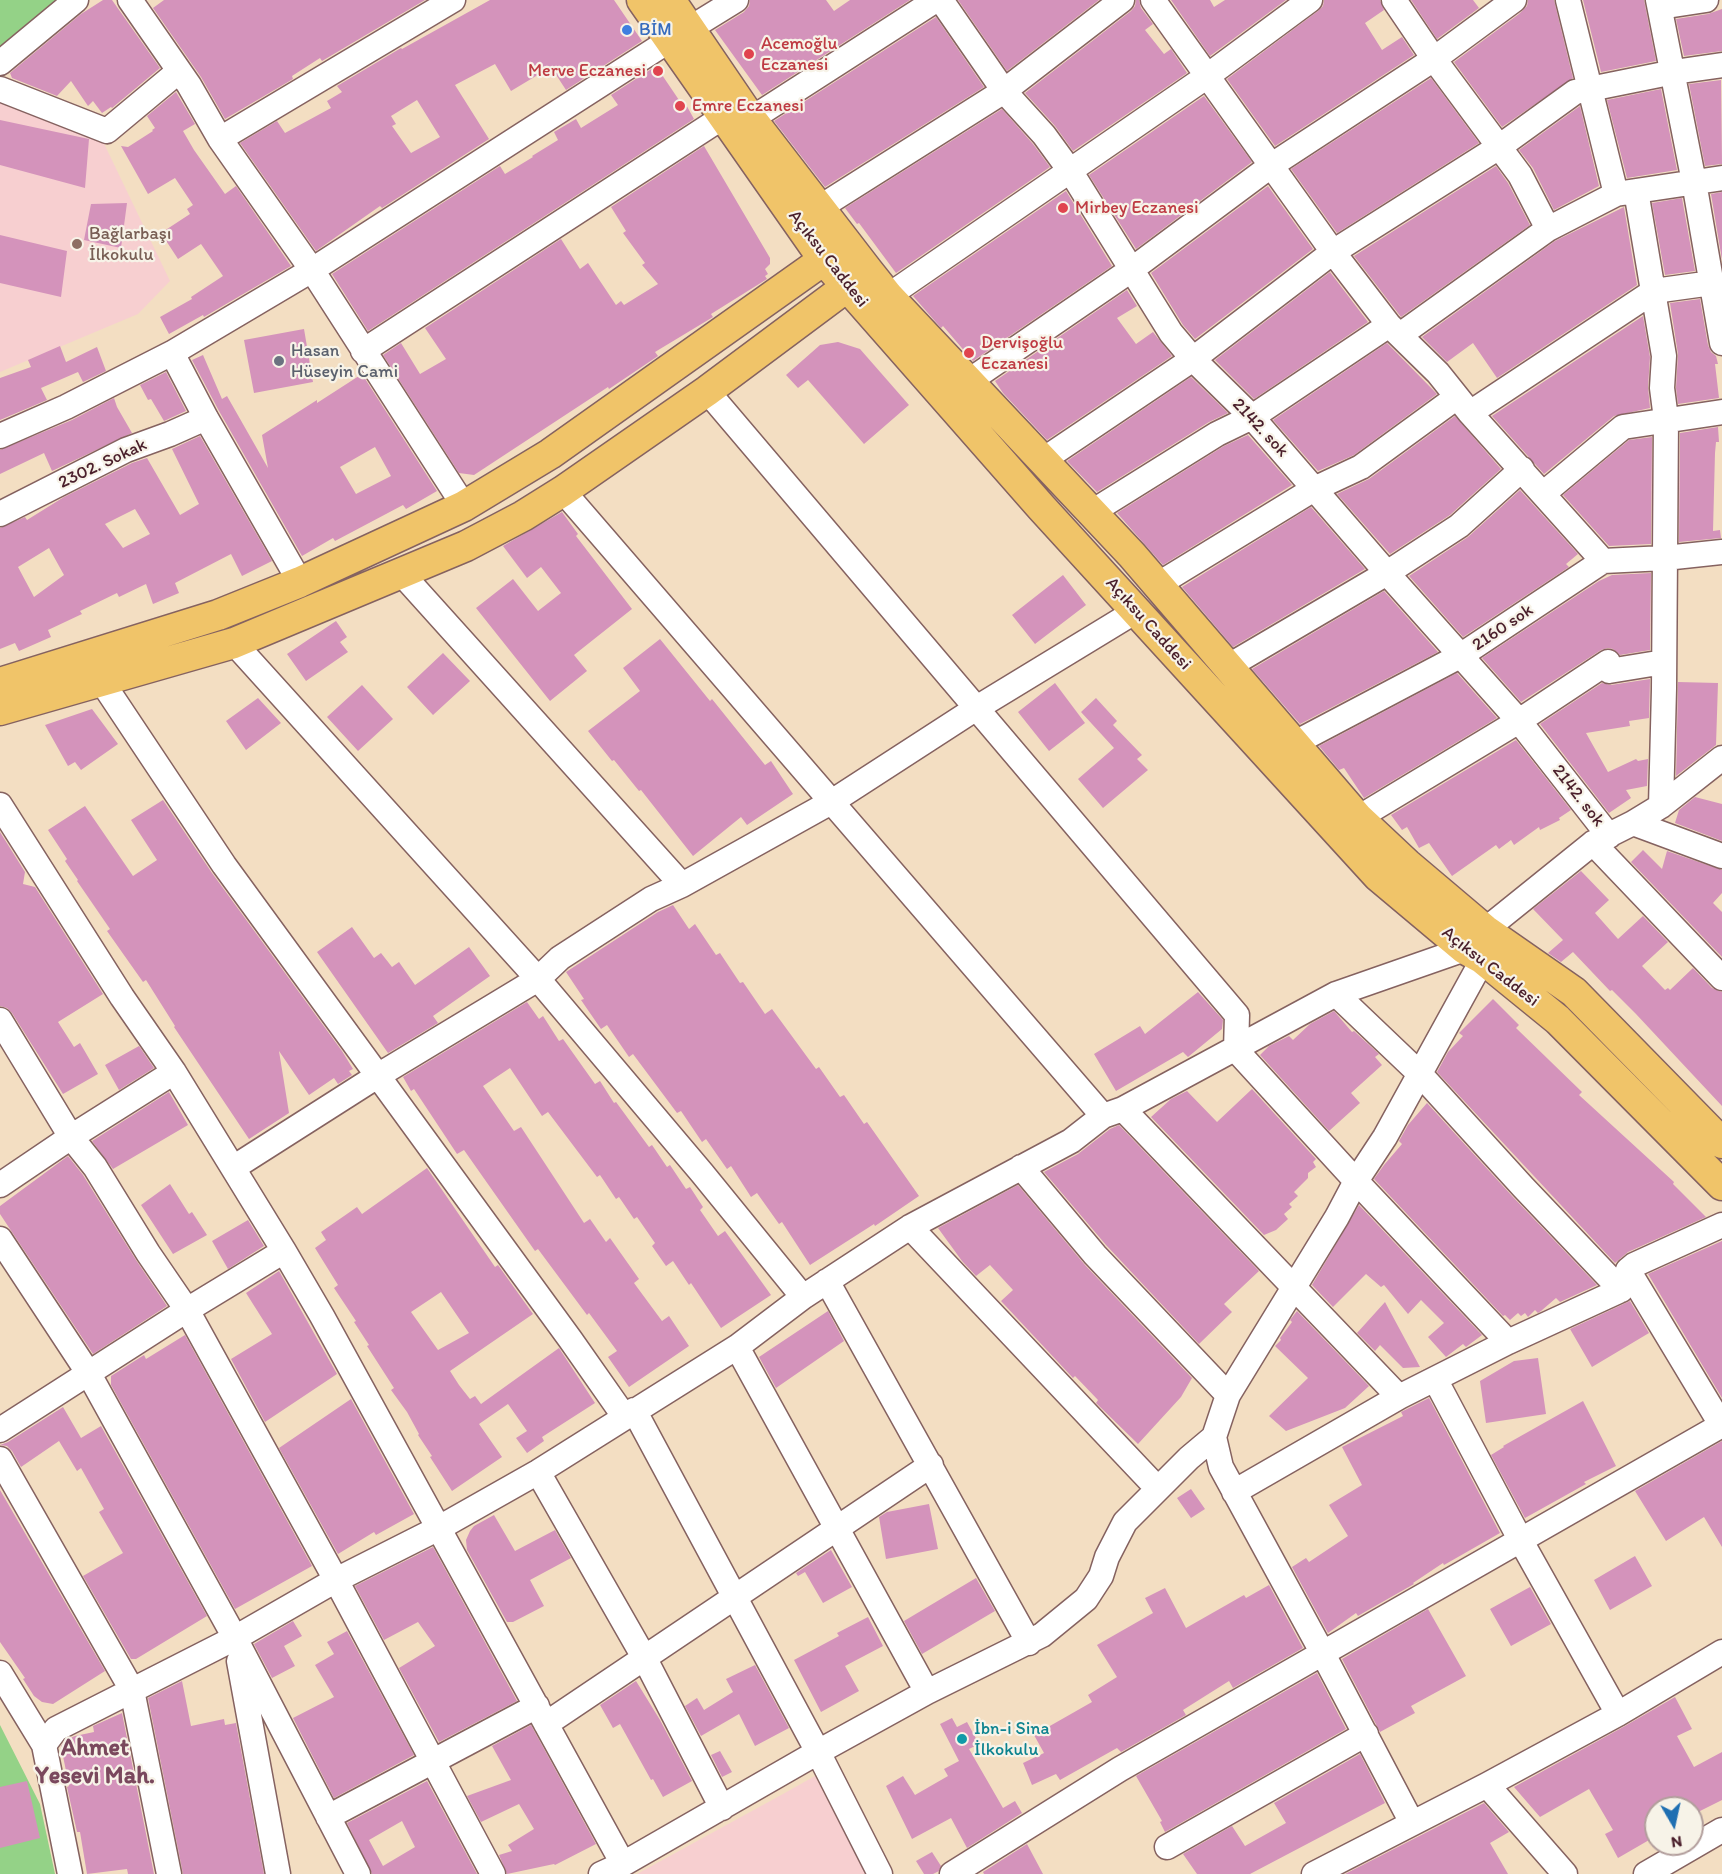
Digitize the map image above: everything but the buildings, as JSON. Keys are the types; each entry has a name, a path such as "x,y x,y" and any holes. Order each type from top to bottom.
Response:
{"main road":[{"name":"Açıksu Caddesi","path":"642,0 680,34 737,118 835,252 1041,507 1378,876 1478,946 1574,992 1722,1143"},
{"name":"Açıksu Caddesi","path":"670,0 680,34"},
{"name":"Açıksu Caddesi","path":"737,118 819,208 835,252"},
{"path":"0,683 218,615 300,582 464,506 550,454 835,252"},
{"name":"Açıksu Caddesi","path":"858,279 888,296 1132,555 1358,818 1407,864 1478,946 1558,1020 1722,1185"},
{"path":"0,711 234,643 466,546 523,516 563,491 707,391 858,279"}],"street":[{"path":"0,63 76,0"},
{"path":"130,0 179,71 220,139 312,270 464,506"},
{"path":"220,139 453,0"},
{"path":"0,436 66,407 172,353 312,270 736,0"},
{"path":"363,351 737,118 936,0"},
{"name":"2142. sok","path":"941,0 1004,91 1044,135 1071,172 1171,333 1193,359 1252,417 1519,722 1601,839 1722,978"},
{"path":"819,208 1004,91 1122,0"},
{"path":"1153,0 1333,252 1394,330 1438,373 1603,561 1722,552"},
{"path":"888,296 1071,172 1310,0"},
{"path":"1394,0 1434,59 1520,175 1548,229"},
{"path":"969,381 1131,270 1272,165 1434,59 1514,0"},
{"path":"1568,0 1591,87 1626,192 1654,291 1664,356 1662,388 1666,419 1661,806"},
{"path":"1706,0 1659,4 1674,72 1722,343"},
{"path":"1043,460 1193,359 1333,252 1499,147 1575,92 1591,87 1722,65"},
{"path":"0,88 107,131 179,71"},
{"path":"1092,512 1217,434 1252,417 1394,330 1548,229 1626,192 1722,178"},
{"path":"1156,585 1314,489 1361,467 1654,291 1712,283"},
{"path":"172,353 206,418 300,582"},
{"path":"707,391 1237,1015 1236,1050 1508,1342"},
{"path":"1544,493 1623,427 1722,412"},
{"name":"2302. Sokak","path":"0,514 126,450 206,418"},
{"path":"1227,667 1387,573 1459,526 1522,469"},
{"path":"563,491 832,801 1113,1113 1293,1287 1399,1398"},
{"name":"2160 sok","path":"1293,744 1460,656 1603,561"},
{"path":"402,573 682,885"},
{"path":"233,1168 379,1075 538,979 560,958 651,899 682,885 832,801 975,709 1136,611"},
{"path":"234,643 538,979 803,1297"},
{"path":"1358,818 1519,722 1608,662 1609,670 1664,662"},
{"path":"102,682 224,865 629,1413 735,1596 880,1874"},
{"path":"44,1745 56,1729 235,1638 336,1580 439,1528 538,1472 737,1347 803,1297 910,1227 1071,1141 1113,1113 1236,1050 1336,994 1478,946 1601,839 1634,823 1661,806 1722,758"},
{"path":"0,805 122,997 174,1072 284,1251 623,1864"},
{"path":"1634,823 1722,856"},
{"path":"601,1874 623,1864 927,1692 1029,1642 1066,1617 1086,1599 1101,1576 1107,1557 1125,1522 1189,1458 1214,1437 1228,1395 1356,1181 1385,1137 1420,1075 1478,946"},
{"path":"952,1874 1120,1769 1722,1425 1625,1280 1336,994"},
{"path":"0,1020 71,1137 95,1167 148,1253 187,1310 336,1580 493,1874"},
{"path":"0,1185 174,1072"},
{"path":"1021,1167 1095,1255 1228,1395"},
{"path":"1234,1492 1399,1398 1625,1280 1641,1261 1722,1225"},
{"path":"910,1227 1158,1489"},
{"path":"0,1239 89,1374 235,1638 358,1874"},
{"path":"0,1430 187,1310 284,1251"},
{"path":"827,1281 1029,1642"},
{"path":"737,1347 927,1692"},
{"path":"1435,1379 1521,1541 1618,1714"},
{"path":"1214,1437 1221,1467 1412,1823"},
{"path":"0,1459 132,1690 169,1874"},
{"path":"328,1817 432,1762 542,1715 645,1659 735,1596 931,1466"},
{"path":"538,1472 645,1659 722,1808"},
{"path":"235,1638 278,1874"},
{"path":"1314,1874 1487,1785 1618,1714 1722,1652"},
{"path":"0,1673 44,1745 70,1874"},
{"path":"1167,1847 1365,1734"},
{"path":"1487,1785 1565,1874"},
{"path":"1646,1874 1722,1830"}],"shaded area":[{"name":"Bağlarbaşı İlkokulu","path":"0,101 98,131 170,281 138,314 0,372"},
{"path":"815,1776 866,1874 637,1874 783,1794"}],"green space":[{"path":"0,0 67,0 0,48"},
{"path":"0,1725 40,1804 55,1874 0,1874"}],"place":[{"name":"BİM","path":"627,30"},
{"name":"Acemoğlu Eczanesi","path":"749,54"},
{"name":"Merve Eczanesi","path":"658,71"},
{"name":"Emre Eczanesi","path":"680,106"},
{"name":"Mirbey Eczanesi","path":"1063,208"},
{"name":"Bağlarbaşı İlkokulu","path":"77,244"},
{"name":"Dervişoğlu Eczanesi","path":"969,353"},
{"name":"Hasan Hüseyin Cami","path":"279,361"},
{"name":"İbn-i Sina İlkokulu","path":"962,1739"}],"district":[{"name":"Ahmet Yesevi Mah.","path":"95,1763"}]}
